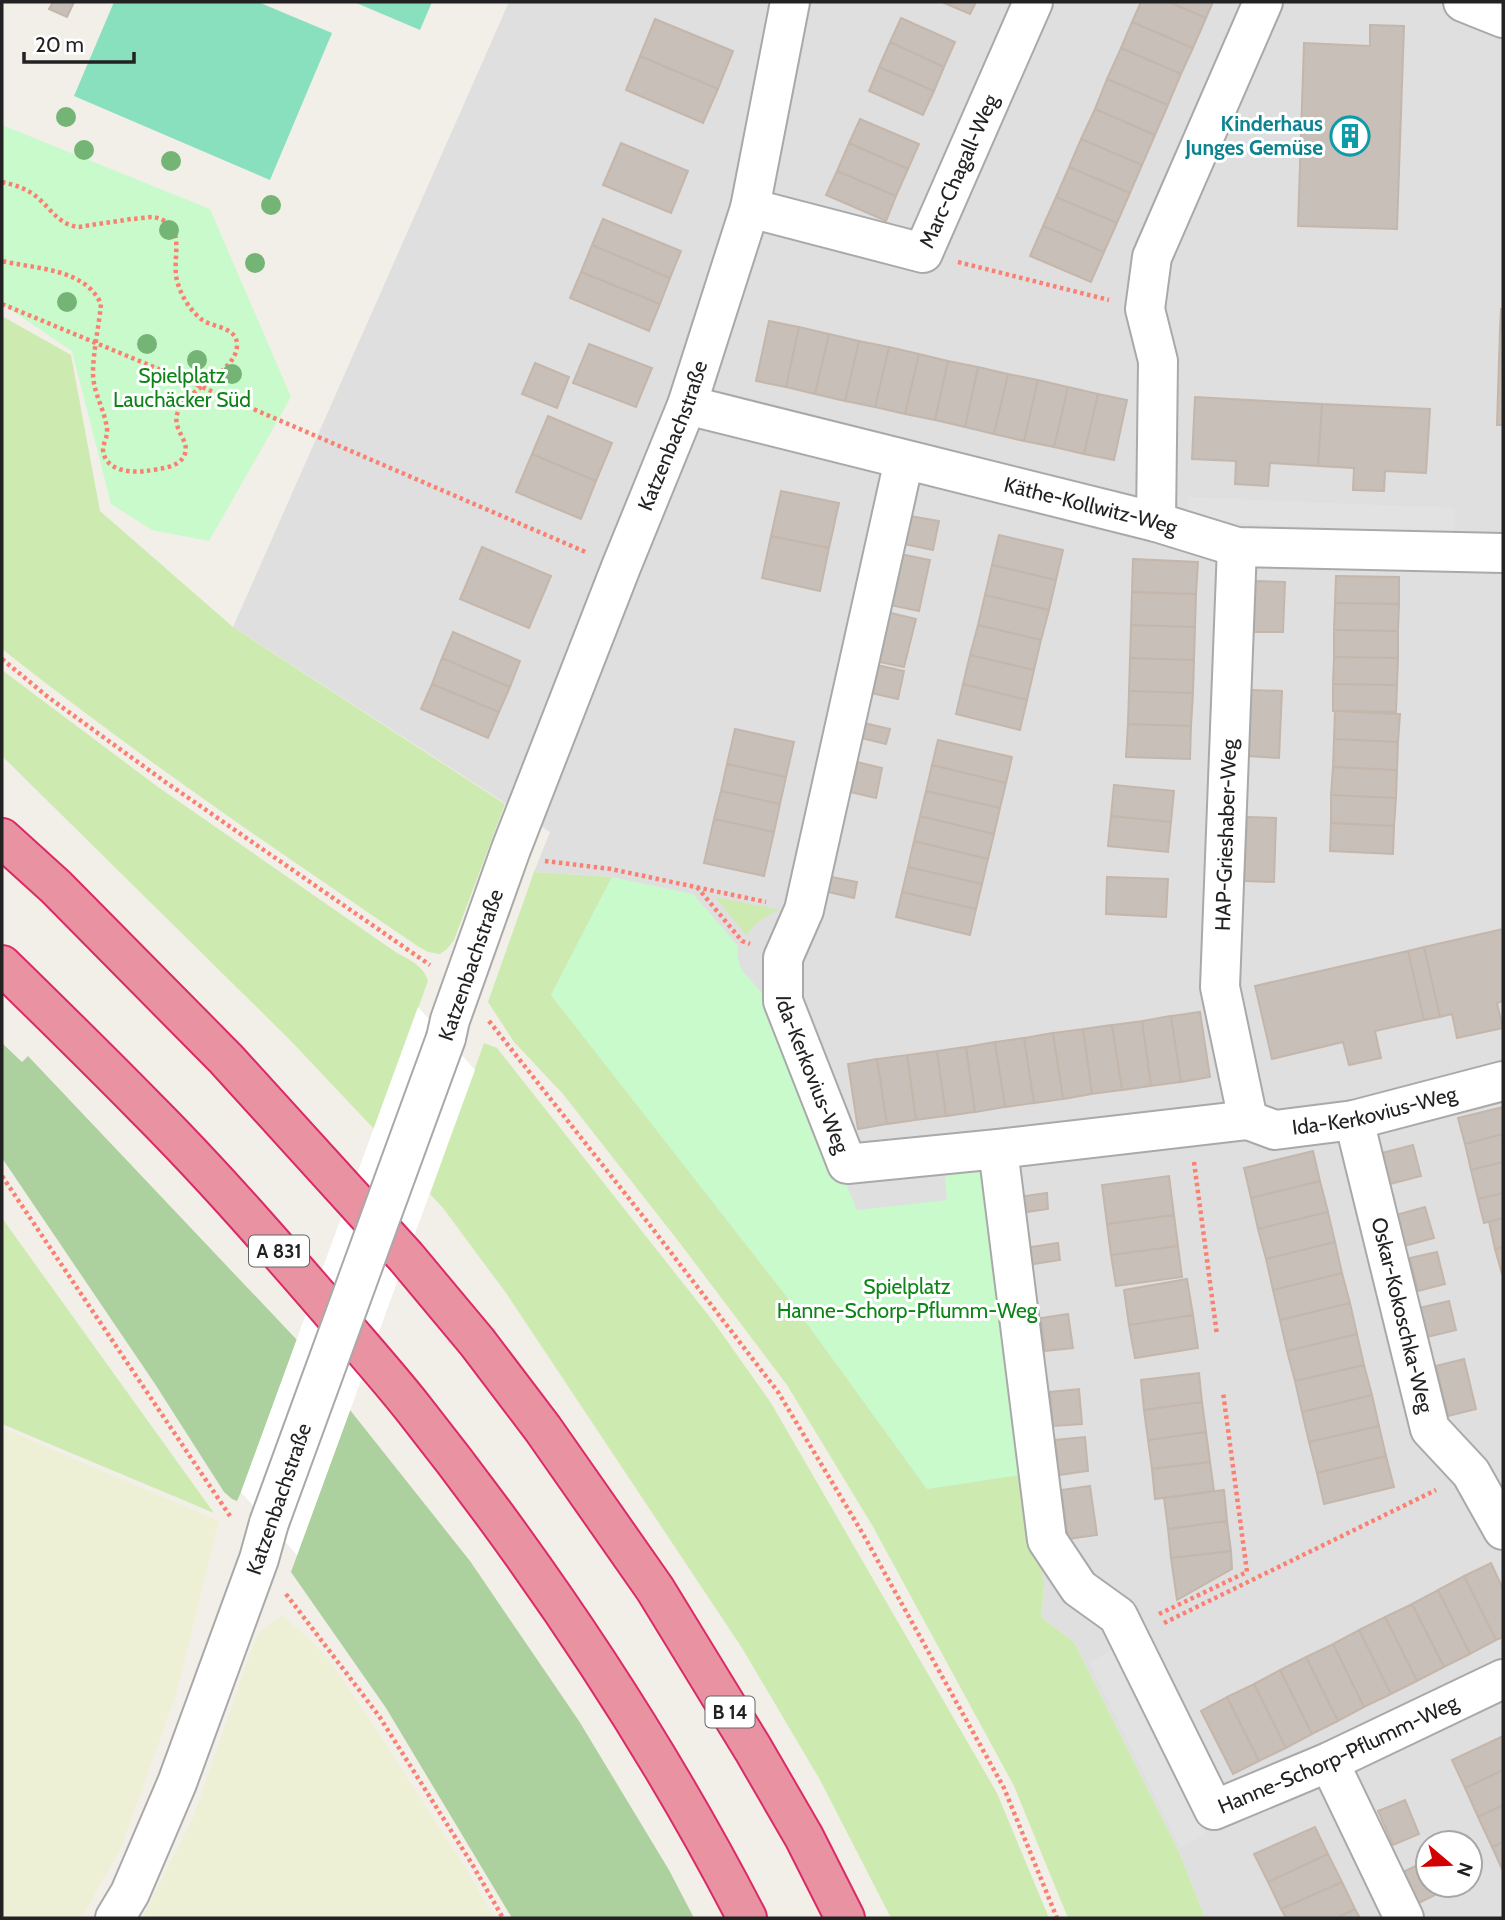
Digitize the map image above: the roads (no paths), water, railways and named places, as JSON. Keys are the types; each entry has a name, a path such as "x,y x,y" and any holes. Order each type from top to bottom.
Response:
{"highway":[{"name":"B 14","path":"3,838 226,1059 407,1257 477,1342 543,1429 655,1589 754,1749 845,1918"},
{"name":"A 831","path":"2,965 146,1107 280,1252 412,1406 528,1560 637,1726 747,1918"}],"street":[{"name":"Katzenbachstraße","path":"115,1918 130,1893 177,1783 446,1038 511,849 687,405 750,208 790,2"},
{"name":"Marc-Chagall-Weg","path":"750,208 923,253 1033,2"},
{"path":"1156,522 1158,361 1145,309 1152,257 1264,2"},
{"path":"1463,2 1503,18"},
{"name":"Käthe-Kollwitz-Weg","path":"687,405 1156,522 1237,547 1503,553"},
{"name":"Ida-Kerkovius-Weg","path":"904,460 804,910 783,958 783,1001 847,1164 1248,1119 1275,1130 1354,1120 1503,1081"},
{"name":"HAP-Grieshaber-Weg","path":"1237,547 1220,987 1248,1119"},
{"name":"Oskar-Kokoschka-Weg","path":"1354,1120 1430,1429 1471,1473 1503,1530"},
{"name":"Hanne-Schorp-Pflumm-Weg","path":"998,1149 1047,1540 1079,1588 1124,1627 1214,1810 1329,1762 1503,1679"},
{"path":"1329,1762 1404,1918"}],"place":[{"name":"Kinderhaus Junges Gemüse","path":"1350,136"}],"park label":[{"name":"Spielplatz Lauchäcker Süd","path":"182,388"},
{"name":"Spielplatz Hanne-Schorp-Pflumm-Weg","path":"907,1299"}]}
